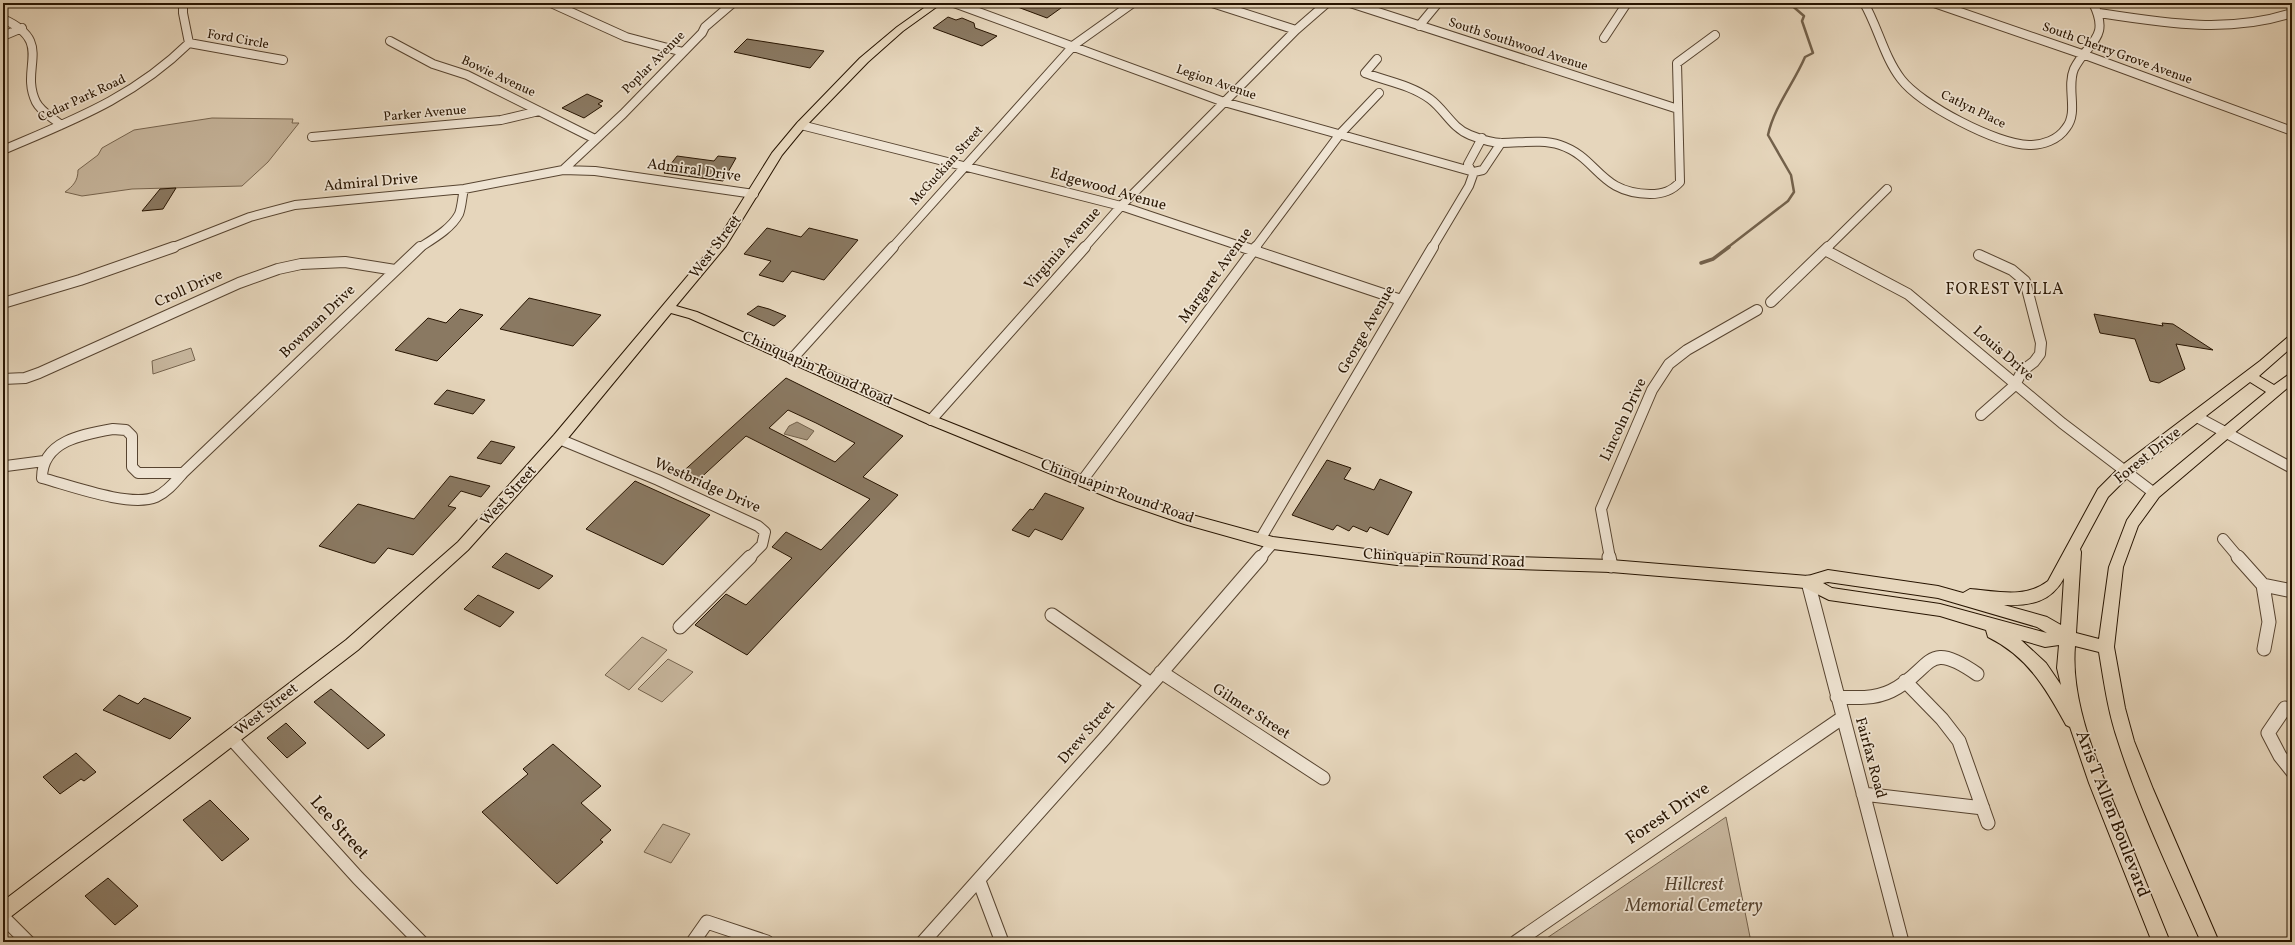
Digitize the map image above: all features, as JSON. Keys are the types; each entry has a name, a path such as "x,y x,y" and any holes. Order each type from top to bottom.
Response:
{"main road":[{"name":"West Street","path":"3,912 352,645 419,587 463,546 559,439 722,243 754,194 777,153 801,125 864,60 900,29 937,3"},
{"name":"Chinquapin Round Road","path":"669,308 693,315 931,420 1082,481 1184,518 1267,541 1397,559 1611,566 1808,582 1828,576 1938,592 2042,622 2067,637 2106,647"},
{"name":"Forest Drive","path":"2067,637 2070,578 2075,543 2103,493 2126,470 2197,417 2292,340"},
{"path":"2249,376 2275,391"},
{"name":"Forest Drive","path":"2106,647 2116,567 2132,524 2154,493 2292,377"},
{"path":"1938,592 2015,599 2034,598 2046,592 2053,585 2075,543"},
{"name":"Chinquapin Round Road","path":"1808,582 1829,594 1940,610 2045,640 2067,637"},
{"path":"1940,610 2004,636 2031,657 2051,682 2080,734"},
{"name":"Aris T Allen Boulevard","path":"2067,637 2065,668 2080,734 2097,783 2161,942"},
{"path":"2106,647 2110,677 2126,741 2144,789 2210,942"}],"street":[{"path":"183,3 181,14 189,32 189,43"},
{"path":"551,3 626,37 683,52"},
{"name":"Poplar Avenue","path":"563,170 603,130 612,125 702,33 710,29 715,20 733,3"},
{"name":"Legion Avenue","path":"954,3 1074,45 1224,102 1473,172"},
{"name":"McGuckian Street","path":"792,359 1074,45 1133,3"},
{"path":"1212,3 1296,30"},
{"name":"Virginia Avenue","path":"931,420 1121,206 1296,30 1327,3"},
{"name":"South Southwood Avenue","path":"1350,3 1678,109"},
{"path":"1419,26 1438,3"},
{"path":"1604,38 1627,3"},
{"name":"Catlyn Place","path":"1864,3 1877,27 1893,67 1909,88 1932,105 1993,136 2010,142 2036,144 2052,141 2066,129 2072,114 2069,84 2075,68 2099,37 2099,13"},
{"name":"South Cherry Grove Avenue","path":"1934,3 2085,55 2292,131"},
{"path":"1962,12 1968,3"},
{"path":"2093,3 2099,13 2168,22 2209,25 2237,25 2292,13"},
{"path":"3,19 22,28 33,45 34,67 31,88 37,103 61,125"},
{"path":"3,36 22,28"},
{"path":"1377,59 1365,73 1425,96 1440,108 1459,129 1482,138 1501,143 1542,142 1561,146 1578,156 1610,185 1620,190 1641,194 1666,193 1680,182 1677,63 1715,35"},
{"name":"Bowie Avenue","path":"390,41 434,64 467,75 595,139"},
{"name":"Ford Circle","path":"189,43 283,60"},
{"name":"Cedar Park Road","path":"3,150 120,99 174,59 189,43"},
{"name":"Margaret Avenue","path":"1082,481 1340,134 1379,93"},
{"name":"Parker Avenue","path":"312,137 500,120 539,111"},
{"name":"Edgewood Avenue","path":"801,125 1121,206 1401,300"},
{"name":"George Avenue","path":"1267,541 1401,300 1469,186 1473,172 1468,164 1482,138"},
{"path":"1473,172 1483,170 1501,143"},
{"name":"Admiral Drive","path":"3,303 80,280 167,250 235,222 278,208 316,202 464,189 563,170 594,172 754,194"},
{"name":"Bowman Drive","path":"44,461 40,470 42,478 132,500 150,499 163,493 417,249 439,235 453,222 459,213 464,189"},
{"path":"1771,302 1887,190"},
{"name":"Louis Drive","path":"1825,250 1908,294 2015,385 2154,493"},
{"path":"1979,255 2012,270 2025,281 2041,343 2040,354 2034,362 2022,371 2015,385 1982,415"},
{"name":"Croll Drive","path":"3,379 25,378 39,373 239,283 278,269 301,264 345,262 395,270"},
{"name":"Lincoln Drive","path":"1611,566 1601,509 1652,390 1669,364 1688,350 1757,310"},
{"path":"2197,417 2292,468"},
{"path":"6,466 44,461 65,442 72,438 94,431 126,430 132,436 132,467 138,473 183,473"},
{"name":"Westbridge Drive","path":"559,439 658,480 758,526 765,532 762,545 680,627"},
{"path":"2223,539 2263,585 2269,622 2264,649"},
{"name":"Drew Street","path":"923,942 1151,684 1267,541"},
{"name":"Fairfax Road","path":"1808,582 1842,718 1902,942"},
{"path":"2263,585 2292,591"},
{"path":"1052,616 1151,684"},
{"path":"1837,697 1865,698 1896,688 1936,658 1944,656 1954,659 1978,674"},
{"name":"Gilmer Street","path":"1161,672 1323,778"},
{"path":"1905,681 1942,719 1960,741 1988,823"},
{"path":"2285,708 2268,733 2280,756 2292,771"},
{"name":"Forest Drive","path":"1516,942 1842,718"},
{"name":"Lee Street","path":"231,738 358,878 421,942"},
{"path":"1862,794 1983,808"},
{"path":"978,881 1002,942"},
{"path":"3,917 28,942"},
{"path":"692,942 707,922 767,942"}],"green space":[{"path":"212,118 293,119 292,123 299,123 268,162 242,186 132,189 82,196 65,192 74,183 78,170 98,155 102,148 134,130"},
{"path":"191,348 195,360 153,374 152,361"},
{"path":"642,637 667,650 629,690 605,675"},
{"path":"668,659 693,672 662,702 638,689"},
{"name":"Hillcrest Memorial Cemetery","path":"1726,817 1751,942 1541,942"},
{"path":"663,824 690,834 671,863 644,852"}],"shaded area":[{"path":"797,422 814,431 807,440 784,434 789,426"}],"building":[{"path":"1007,3 1068,3 1047,18"},
{"path":"948,17 956,20 962,18 974,23 975,28 997,36 982,46 933,28"},
{"path":"747,39 824,51 810,68 734,52"},
{"path":"587,94 603,101 598,104 602,106 584,118 562,108"},
{"path":"677,156 714,161 718,156 736,158 723,181 664,173"},
{"path":"176,188 163,209 142,211 160,189"},
{"path":"767,228 801,237 809,228 858,240 824,280 792,271 783,282 759,275 771,261 744,254"},
{"path":"529,298 601,315 573,346 500,329"},
{"path":"758,306 786,316 774,326 747,314"},
{"path":"460,309 483,315 437,361 395,350 428,318 446,323"},
{"path":"2094,314 2163,326 2162,323 2173,324 2213,350 2176,344 2185,369 2159,383 2150,381 2135,339 2100,333"},
{"path":"786,378 903,436 863,477 898,495 747,655 695,625 726,594 746,605 792,558 772,547 786,532 821,550 870,499 746,436 694,484 678,476","holes":["788,410 855,443 835,462 769,428"]},
{"path":"447,390 485,400 473,414 434,404"},
{"path":"491,441 515,447 501,464 477,458"},
{"path":"1327,460 1351,468 1344,479 1374,490 1380,479 1412,492 1388,535 1370,527 1367,532 1353,526 1349,531 1337,525 1333,530 1292,515"},
{"path":"450,476 490,486 481,497 461,491 448,506 456,508 413,555 388,548 375,563 372,563 319,546 358,504 414,519"},
{"path":"635,481 710,515 663,565 586,529"},
{"path":"1045,493 1084,508 1062,540 1035,529 1029,537 1012,530 1030,509 1033,510"},
{"path":"506,553 553,576 539,589 492,567"},
{"path":"478,595 514,612 500,627 464,609"},
{"path":"331,689 385,735 368,749 314,702"},
{"path":"119,695 138,704 144,698 191,718 170,739 103,710"},
{"path":"286,723 306,743 287,758 267,738"},
{"path":"553,744 601,786 581,803 611,830 600,840 603,842 557,884 482,812 528,774 523,769"},
{"path":"76,753 96,772 84,781 81,779 60,794 43,777"},
{"path":"210,800 249,839 222,861 183,820"},
{"path":"108,878 138,906 115,925 85,896"}],"waterway":[{"path":"1727,248 1788,201 1794,192 1791,175 1768,135 1779,105 1805,57 1813,53 1802,21 1804,16 1789,3"},
{"path":"1701,263 1713,259 1729,247"}],"district":[{"name":"FOREST VILLA","path":"2005,290"}]}
